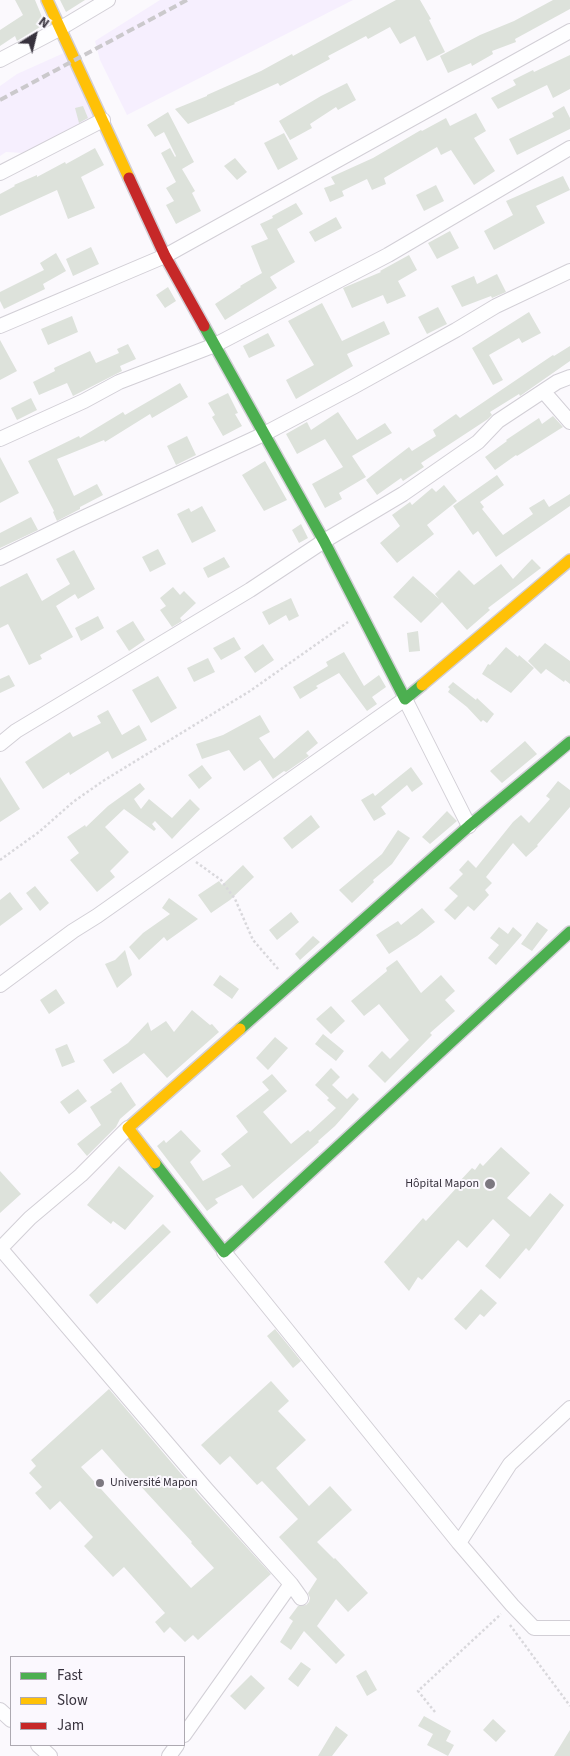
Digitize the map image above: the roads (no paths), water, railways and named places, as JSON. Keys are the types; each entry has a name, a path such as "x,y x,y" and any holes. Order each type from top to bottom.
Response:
{"street":[{"path":"47,0 165,256 324,541 469,826"},
{"path":"0,60 61,28 108,0"},
{"path":"0,326 165,256 570,31"},
{"path":"0,173 103,120"},
{"path":"0,439 84,401 119,382 215,345 388,255 570,148"},
{"path":"0,558 264,434 496,306 570,271"},
{"path":"0,744 50,710 250,590 324,541 410,489 478,442 498,421 557,382 570,377"},
{"path":"544,392 570,422"},
{"path":"0,985 73,931 405,699 570,560"},
{"path":"301,1598 291,1584 207,1490 0,1248 30,1218 81,1175 128,1128 469,826 570,742"},
{"path":"224,1252 570,932"},
{"path":"128,1128 224,1252 459,1543 512,1605 534,1628 570,1628"},
{"path":"459,1543 510,1464 570,1408"},
{"path":"185,1734 291,1584"},
{"path":"0,1710 10,1719"},
{"path":"39,1746 50,1756"}],"railway":[{"path":"0,100 187,0"}],"place":[{"name":"Hôpital Mapon","path":"490,1184"},
{"name":"Université Mapon","path":"100,1483"}]}
